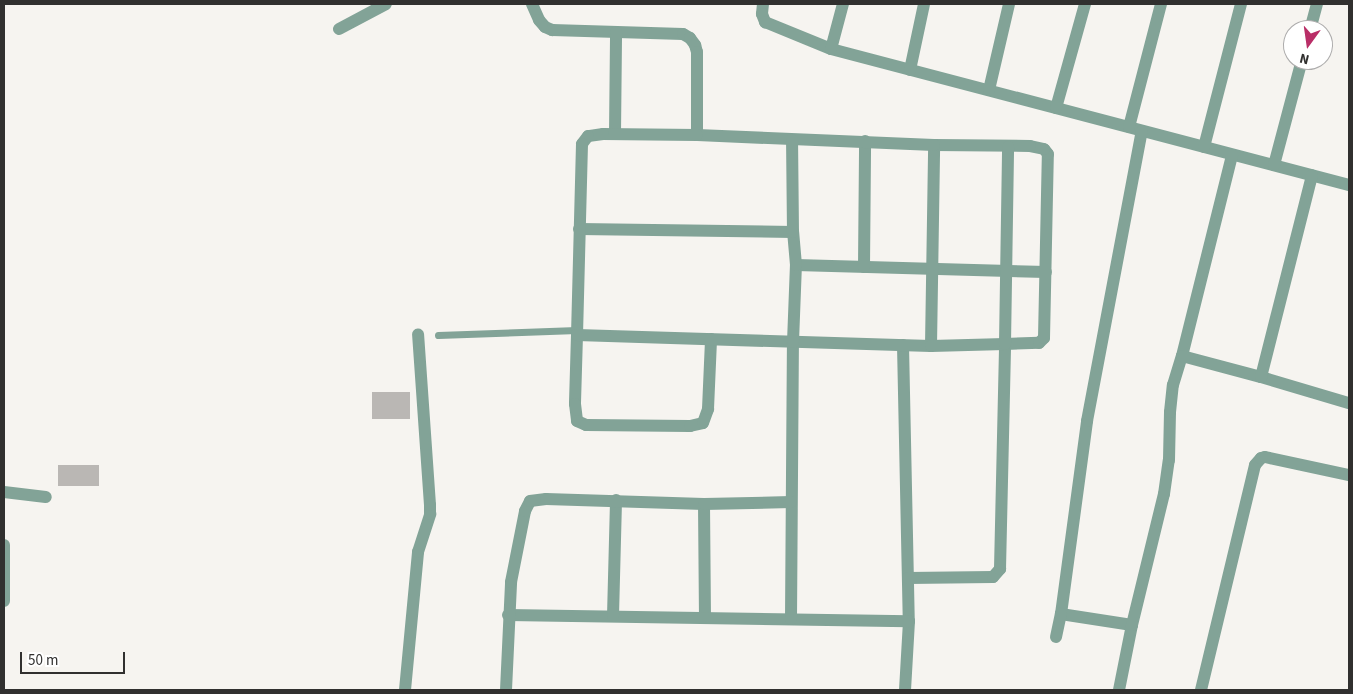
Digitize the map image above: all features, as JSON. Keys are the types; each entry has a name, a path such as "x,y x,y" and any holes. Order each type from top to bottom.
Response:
{"street":[{"path":"339,29 386,4"},
{"path":"532,4 540,20 546,27 552,30 683,34 695,45 697,135"},
{"path":"763,4 762,14 766,22 831,49 1349,184"},
{"path":"831,49 843,4"},
{"path":"910,70 924,4"},
{"path":"989,90 1009,4"},
{"path":"1056,108 1085,4"},
{"path":"1129,127 1161,4"},
{"path":"1204,147 1241,4"},
{"path":"1313,20 1318,4"},
{"path":"615,134 616,32"},
{"path":"1274,165 1299,70"},
{"path":"1056,637 1061,614 1087,421 1142,131"},
{"path":"577,332 711,340 931,346 1039,343 1044,338 1048,154 1044,149 1030,146 934,145 697,135 615,134 588,136 582,144 575,404 577,421 586,425 690,426 703,423 708,409 711,340"},
{"path":"792,140 793,232 796,265 793,342 792,619"},
{"path":"864,267 865,141"},
{"path":"931,346 934,145"},
{"path":"908,578 992,577 1000,570 1008,147"},
{"path":"1119,690 1132,626 1164,494 1169,460 1169,422 1173,385 1182,356 1232,155"},
{"path":"1261,377 1312,175"},
{"path":"579,228 793,232"},
{"path":"796,265 1046,272"},
{"path":"405,690 418,552 430,504 418,334"},
{"path":"902,345 909,621 905,690"},
{"path":"1182,356 1349,403"},
{"path":"1201,690 1254,464 1265,457 1349,475"},
{"path":"4,492 46,497"},
{"path":"506,690 508,615 516,552 525,510 530,502 546,499 704,504 792,502"},
{"path":"613,616 616,500"},
{"path":"704,504 705,618"},
{"path":"4,545 4,601"},
{"path":"1061,614 1132,626"},
{"path":"508,615 909,621"}],"lane":[{"path":"438,335 577,332"}],"building":[{"path":"372,392 410,392 410,419 372,419"},
{"path":"58,465 99,465 99,486 58,486"}]}
